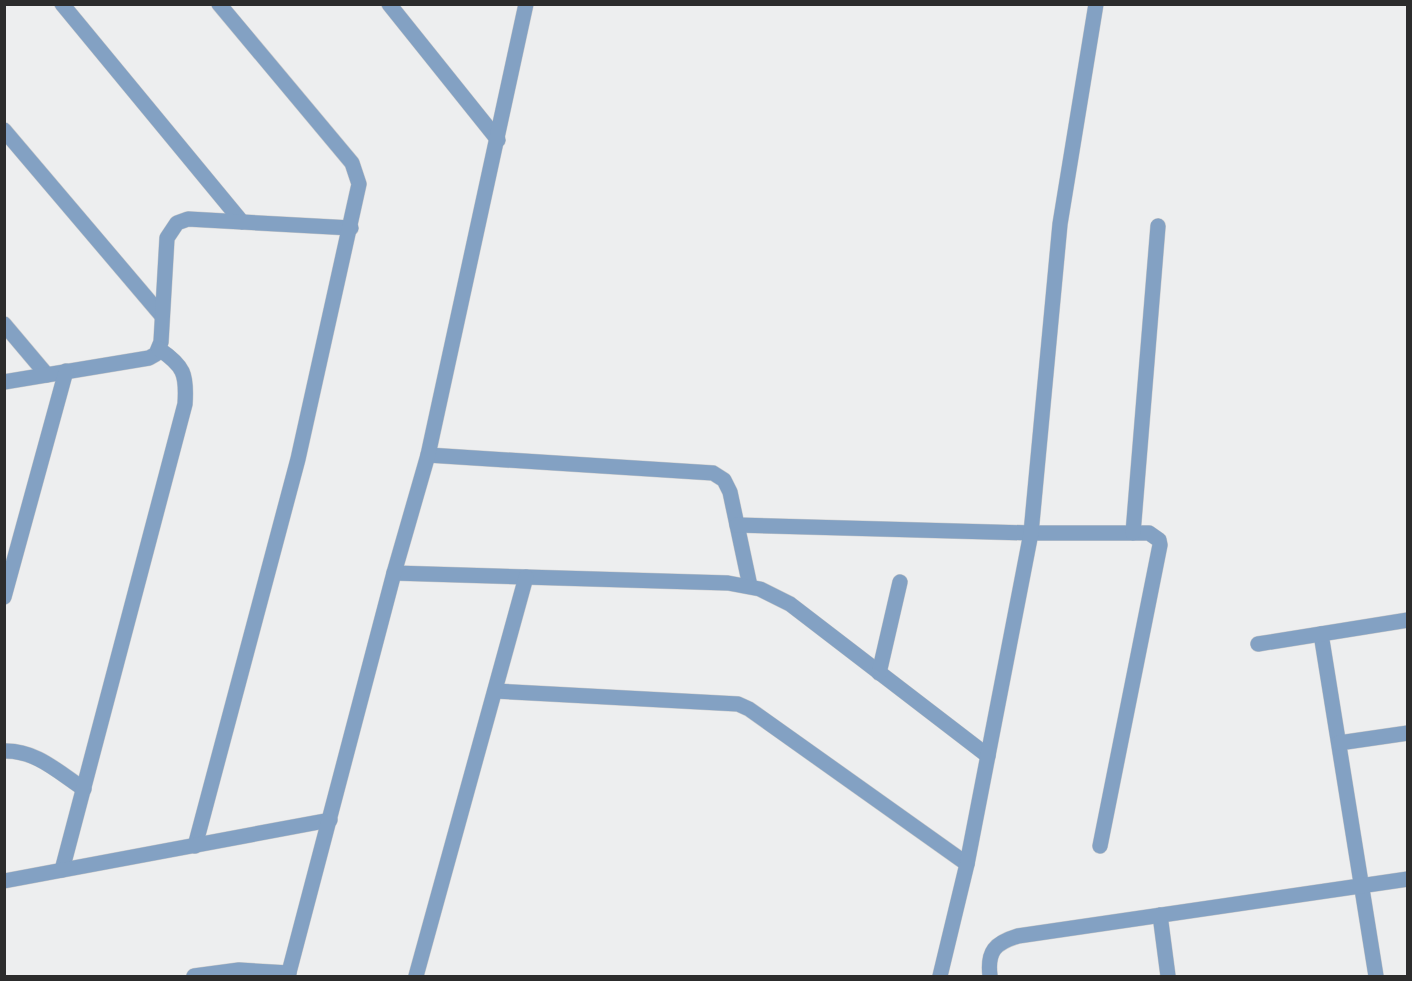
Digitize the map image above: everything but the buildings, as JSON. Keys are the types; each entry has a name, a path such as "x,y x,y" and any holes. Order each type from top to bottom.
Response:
{"street":[{"path":"62,4 242,222"},
{"path":"195,846 298,459 359,184 352,163 219,4"},
{"path":"389,4 498,140"},
{"path":"194,976 239,970 289,975 394,573 428,455 526,4"},
{"path":"940,976 967,864 1030,533 1060,224 1096,4"},
{"path":"4,130 162,316"},
{"path":"4,382 149,358 159,349 167,238 177,223 189,219 351,228"},
{"path":"1133,533 1158,226"},
{"path":"4,324 47,375"},
{"path":"62,870 185,404 186,384 183,371 176,361 159,349"},
{"path":"4,597 9,567 66,371"},
{"path":"428,455 713,473 724,480 730,492 750,586"},
{"path":"737,525 1030,533 1149,533 1158,540 1160,545 1100,846"},
{"path":"394,573 728,583 750,586 789,604 988,756"},
{"path":"416,976 526,578"},
{"path":"879,673 900,582"},
{"path":"1258,644 1407,620"},
{"path":"1322,634 1376,976"},
{"path":"495,691 738,704 749,709 967,864"},
{"path":"1339,742 1407,733"},
{"path":"4,751 22,751 35,755 84,789"},
{"path":"4,881 330,820"},
{"path":"990,976 991,954 999,942 1018,936 1407,879"},
{"path":"1160,915 1168,976"}]}
